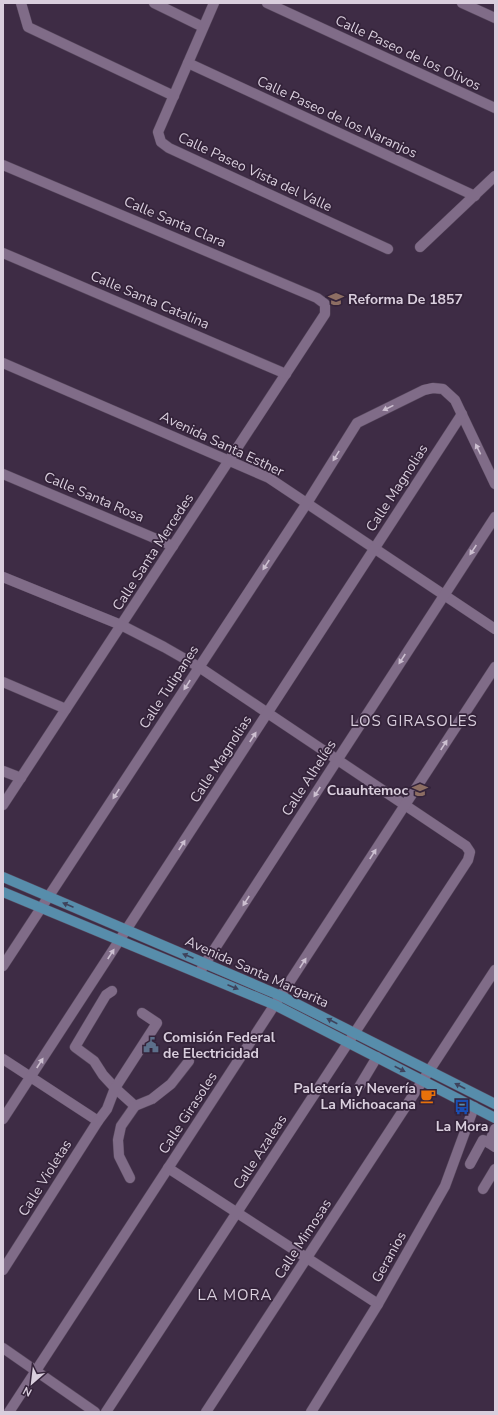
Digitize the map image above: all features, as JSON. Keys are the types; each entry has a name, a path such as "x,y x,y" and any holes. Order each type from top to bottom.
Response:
{"main road":[{"name":"Avenida Santa Margarita","path":"3,877 281,996 495,1104"},
{"name":"Avenida Santa Margarita","path":"3,892 275,1005 495,1118"}],"street":[{"path":"21,3 28,26 174,96"},
{"path":"154,3 203,27"},
{"name":"Calle Paseo Vista del Valle","path":"214,3 158,132 161,142 169,148 388,249"},
{"name":"Calle Paseo de los Olivos","path":"266,3 495,108"},
{"path":"462,3 495,18"},
{"name":"Calle Paseo de los Naranjos","path":"188,63 475,196"},
{"name":"Calle Santa Clara","path":"3,165 317,298 326,304 325,314"},
{"path":"420,247 495,176"},
{"name":"Calle Santa Catalina","path":"3,253 286,374"},
{"name":"Calle Santa Mercedes","path":"3,804 325,314"},
{"name":"Avenida Santa Esther","path":"3,363 269,478 495,629"},
{"name":"Calle Tulipanes","path":"3,966 307,503 357,423 424,390 433,388 443,389 451,396 462,414"},
{"path":"462,414 495,484"},
{"name":"Calle Magnolias","path":"3,1119 462,414"},
{"name":"Calle Santa Rosa","path":"3,474 173,546"},
{"name":"Calle Alhelíes","path":"199,973 495,517"},
{"path":"3,577 121,625 164,647 199,667 406,804"},
{"name":"Calle Girasoles","path":"9,1412 495,667"},
{"path":"3,682 66,709"},
{"path":"3,770 20,778"},
{"name":"Calle Azaleas","path":"106,1412 468,860 470,852 466,846 406,804"},
{"name":"Calle Mimosas","path":"206,1412 495,970"},
{"path":"112,991 106,995 75,1047 94,1061 115,1088 135,1106"},
{"name":"Calle Violetas","path":"3,1270 107,1109 115,1088 157,1023 142,1012"},
{"path":"359,1087 377,1057"},
{"path":"3,1059 98,1121"},
{"path":"130,1178 119,1156 118,1140 121,1126 135,1106 152,1099 171,1084 189,1061"},
{"name":"Geranios","path":"311,1412 378,1304 444,1186 474,1108"},
{"path":"470,1164 483,1140 492,1145 495,1129"},
{"path":"168,1168 378,1304"},
{"path":"483,1189 495,1169"},
{"path":"3,1348 95,1412"}],"place":[{"name":"Reforma De 1857","path":"336,299"},
{"name":"Cuauhtemoc","path":"420,790"},
{"name":"Comisión Federal de Electricidad","path":"151,1045"},
{"name":"Paletería y Nevería La Michoacana","path":"428,1096"},
{"name":"La Mora","path":"462,1107"}],"district":[{"name":"LOS GIRASOLES","path":"414,721"},
{"name":"LA MORA","path":"235,1295"}]}
